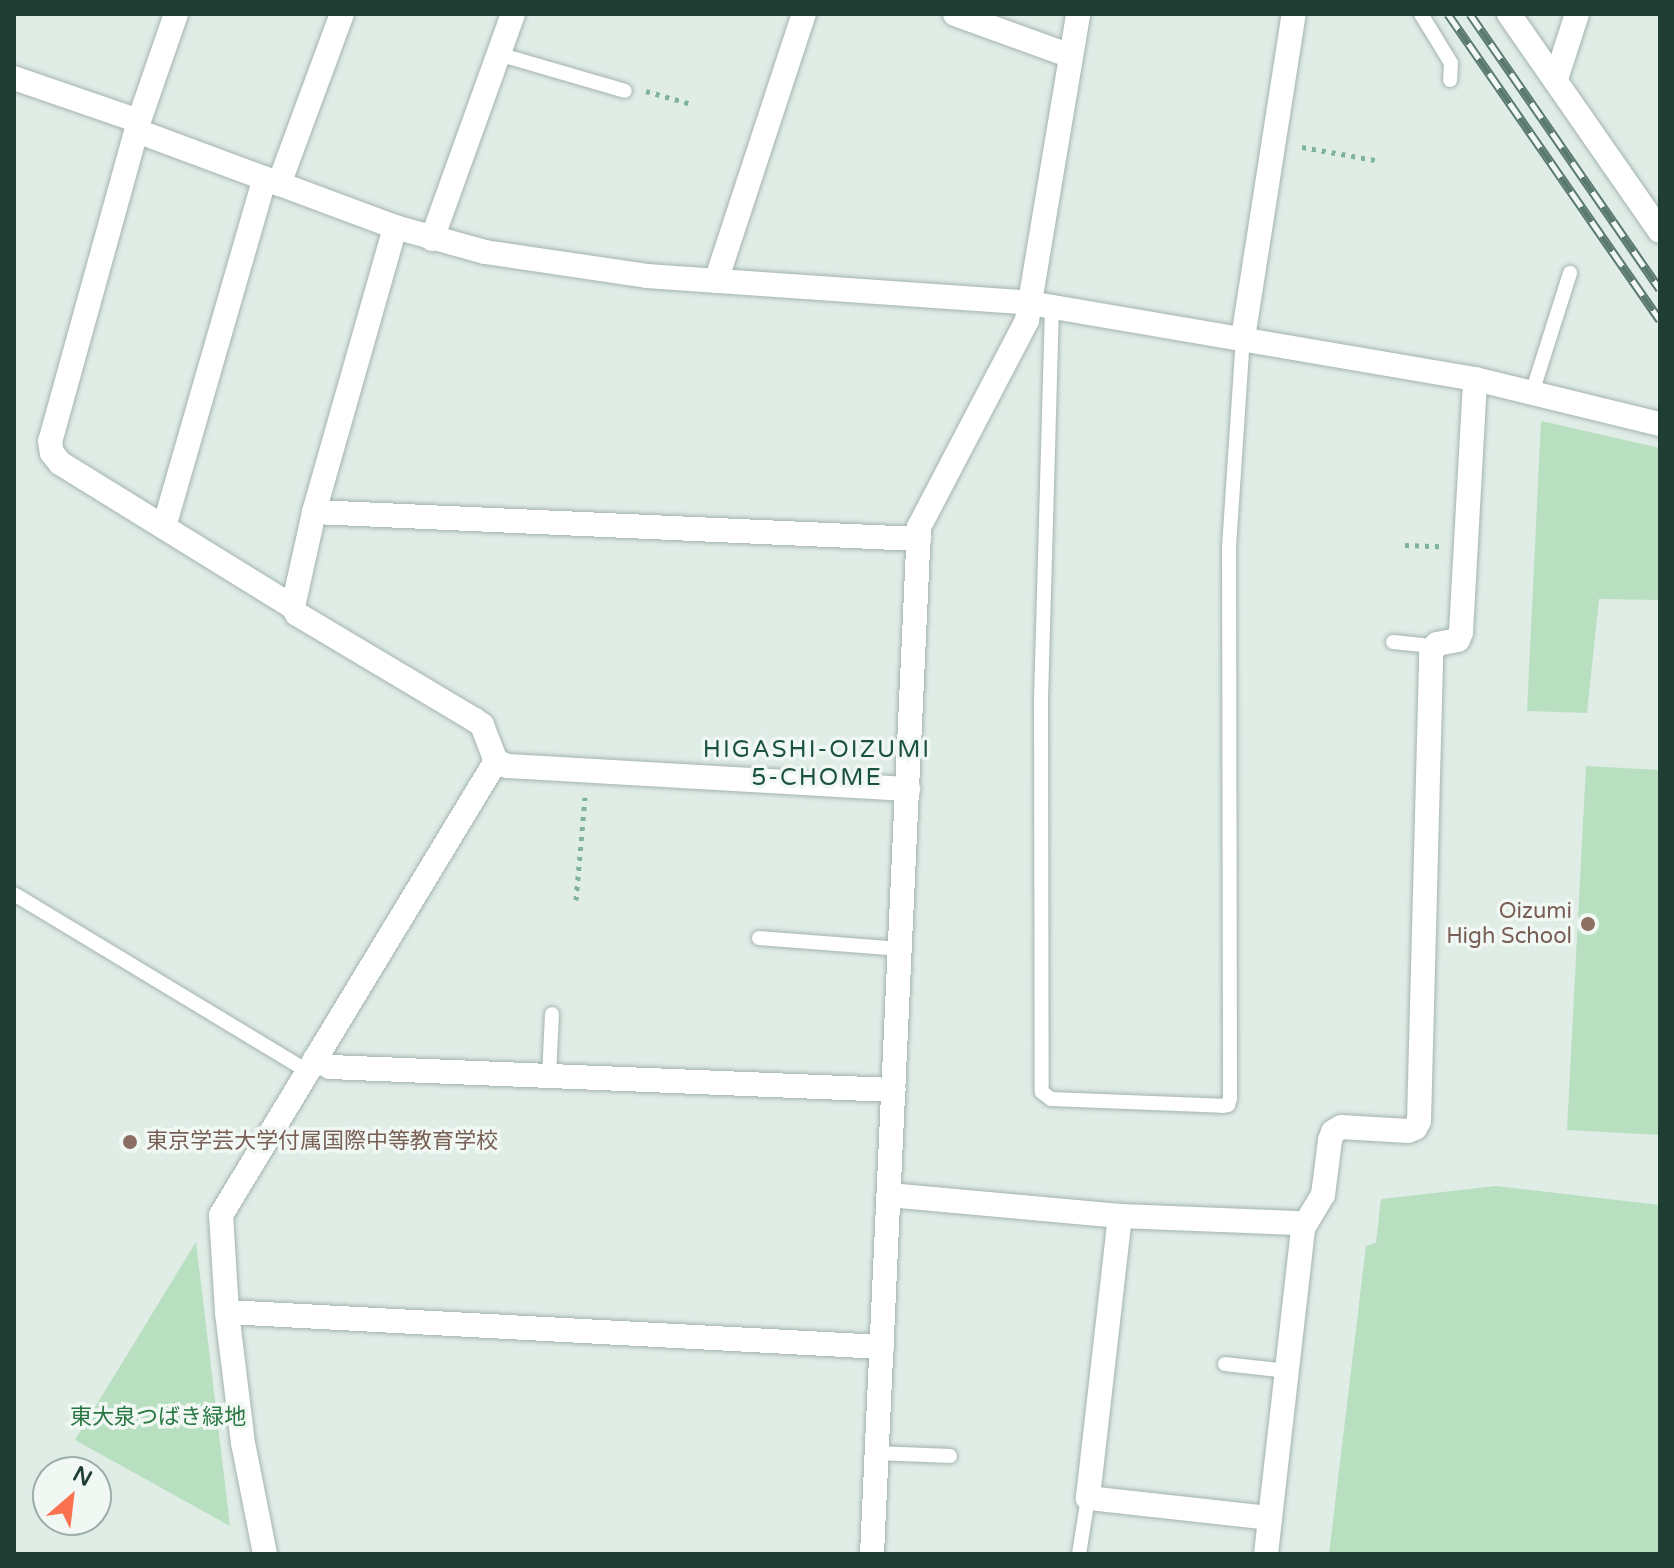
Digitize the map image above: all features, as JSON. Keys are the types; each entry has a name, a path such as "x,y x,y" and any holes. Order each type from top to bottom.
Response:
{"street":[{"path":"176,14 138,126 50,441 52,453 60,463 293,607 297,614 475,720 482,725 496,761"},
{"path":"164,527 272,181 342,14"},
{"path":"432,239 513,14"},
{"path":"716,281 804,14"},
{"path":"955,14 1068,55"},
{"path":"872,1554 919,527 1021,333 1041,304 1068,55 1078,14"},
{"path":"1243,338 1294,14"},
{"path":"1509,14 1660,231"},
{"path":"1556,79 1577,14"},
{"path":"14,78 395,227 485,252 648,276 1041,304 1475,379 1660,424"},
{"path":"293,607 314,512 395,227"},
{"path":"1266,1554 1303,1228 1323,1195 1333,1132 1341,1127 1408,1131 1415,1128 1419,1121 1432,646 1453,643 1461,632 1475,379"},
{"path":"314,512 919,539"},
{"path":"496,761 525,770 908,789"},
{"path":"265,1554 243,1443 227,1312 221,1215 496,761"},
{"path":"311,1065 894,1090"},
{"path":"889,1195 1120,1216 1297,1223 1303,1228"},
{"path":"1120,1216 1088,1498 1270,1518"},
{"path":"227,1312 882,1347"}],"lane":[{"path":"1421,14 1451,63 1450,80"},
{"path":"498,54 625,91"},
{"path":"1532,393 1570,273"},
{"path":"1041,304 1042,1092 1051,1099 1222,1106 1228,1105 1230,1098 1229,547 1243,338"},
{"path":"1393,642 1432,646"},
{"path":"14,894 311,1065"},
{"path":"759,938 901,949"},
{"path":"549,1077 552,1014"},
{"path":"1225,1364 1288,1371"},
{"path":"877,1453 950,1456"},
{"path":"1079,1554 1088,1498"}],"path":[{"path":"625,91 642,90 688,103"},
{"path":"1274,142 1375,160"},
{"path":"576,900 587,772"}],"green space":[{"path":"1541,421 1660,448 1660,600 1599,599 1587,713 1527,711"},
{"path":"1586,766 1660,770 1660,1135 1567,1130"},
{"path":"1496,1186 1660,1205 1660,1554 1329,1554 1366,1246 1376,1243 1381,1199"},
{"name":"東大泉つばき緑地","path":"196,1242 230,1526 112,1461 112,1456 104,1456 75,1440"}],"railway":[{"path":"1448,14 1660,320"},
{"path":"1470,14 1660,289"}],"place":[{"name":"Oizumi High School","path":"1588,924"},
{"name":"東京学芸大学付属国際中等教育学校","path":"130,1142"}],"district":[{"name":"HIGASHI-OIZUMI 5-CHOME","path":"817,764"}]}
